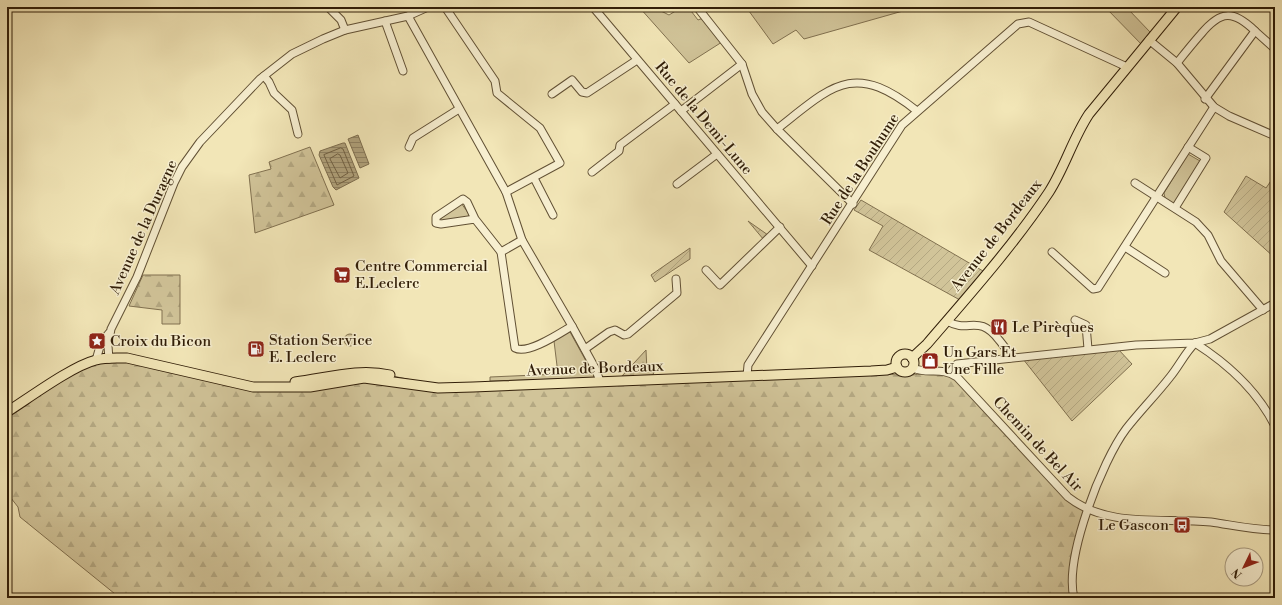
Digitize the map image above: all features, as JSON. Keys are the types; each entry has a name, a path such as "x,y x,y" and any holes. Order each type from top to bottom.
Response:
{"main road":[{"name":"Avenue de Bordeaux","path":"912,358 927,344 947,321 1032,215 1062,171 1081,127 1089,114 1177,7"},
{"path":"902,355 908,355 912,358 914,363 913,368 904,372 897,367 898,359 902,355"},
{"path":"7,412 68,373 96,360 109,358 127,358 233,383 268,385 353,372 374,372 421,382 453,386"},
{"name":"Avenue de Bordeaux","path":"233,383 253,387 294,388 364,378 438,388 453,386 472,387 872,371 887,370 897,367"}],"street":[{"path":"328,7 341,20 345,30"},
{"name":"Avenue de la Duragne","path":"96,360 101,343 109,333 137,277 174,183 182,167 200,142 264,76 292,54 345,30 408,16 428,7"},
{"path":"445,7 495,81 497,93 540,128 560,163 506,192"},
{"name":"Rue de la Demi-Lune","path":"593,7 812,266"},
{"path":"697,7 742,64 752,94 762,112 777,129 853,204"},
{"path":"1177,63 1209,24 1218,17 1224,15 1234,16 1241,19 1275,49"},
{"path":"408,16 506,192 522,240 572,326 600,381"},
{"path":"385,21 403,71"},
{"name":"Rue de la Bouhume","path":"747,376 748,364 853,204 902,125 1018,24 1030,22 1127,67"},
{"path":"1205,99 1255,31"},
{"path":"1149,40 1177,63 1205,99 1214,107 1229,116 1275,136"},
{"path":"552,94 572,80 582,92 587,93 637,60"},
{"path":"681,111 742,64"},
{"path":"264,76 269,82 274,93 292,110 298,134"},
{"path":"777,129 827,90 846,83 862,82 881,88 899,98 917,111"},
{"path":"592,172 619,151 620,145 675,104"},
{"path":"1052,252 1093,289 1098,288 1214,107"},
{"path":"409,147 413,138 459,109"},
{"path":"1175,208 1206,158 1188,147"},
{"path":"677,184 717,154"},
{"path":"534,178 553,214"},
{"path":"1135,183 1196,222 1204,230 1221,261 1263,310"},
{"path":"475,219 441,224 436,223 436,217 463,199 467,202 475,219 501,252 514,348 518,350 531,348 572,326"},
{"path":"706,270 720,285 780,227"},
{"path":"501,252 522,240"},
{"path":"1125,247 1165,273"},
{"path":"584,349 609,332 615,330 624,335 628,334 678,293 676,279"},
{"path":"913,368 921,371 944,370 950,372 957,364 1014,357 1136,345 1196,343 1210,339 1275,303"},
{"path":"1075,320 1086,325 1088,349"},
{"path":"947,321 955,325 981,325 991,329 1014,357"},
{"name":"Avenue de la Duragne","path":"109,333 109,358"},
{"path":"1196,343 1213,354 1249,387 1259,399 1275,426"},
{"path":"1074,598 1074,571 1079,538 1087,510 1108,461 1126,429 1178,367 1187,352 1196,343"},
{"name":"Chemin de Bel Air","path":"950,372 964,383 1068,497 1087,510 1130,520 1210,522 1243,528 1275,530"}],"green space":[{"path":"639,7 653,7 669,15 682,7 688,7 698,20 703,18 722,42 689,63"},
{"path":"746,7 917,7 804,39 796,30 773,44"},
{"path":"1105,7 1130,7 1128,9 1150,32 1144,47"},
{"path":"310,147 334,205 255,233 249,175 271,169 269,162"},
{"path":"1188,154 1200,161 1174,204 1165,198 1164,193"},
{"path":"1275,175 1275,258 1224,212 1246,176 1266,188"},
{"path":"861,200 983,271 960,300 869,250 883,226 854,210"},
{"path":"461,203 469,214 469,217 441,222 439,220"},
{"path":"748,221 768,235 764,240"},
{"path":"690,248 690,259 655,282 651,275"},
{"path":"143,275 180,275 180,324 162,324 162,310 129,306"},
{"path":"570,332 592,372 596,373 593,378 490,381 490,377 558,374 554,341"},
{"path":"350,334 354,336 356,340 354,344 350,346 346,344 344,340 346,336"},
{"path":"1118,349 1132,364 1072,421 1023,359"},
{"path":"646,350 647,371 654,372 653,375 622,376"},
{"path":"109,359 268,385 374,372 421,382 444,385 871,371 902,375 917,375 940,371 950,372 1068,497 1087,510 1079,538 1074,598 120,598 20,517 18,507 7,493 7,412 68,373"}],"water":[{"path":"358,135 369,164 360,168 348,139"},
{"path":"345,143 359,178 336,190 333,187 319,155 320,151"}],"place":[{"name":"Centre Commercial E.Leclerc","path":"342,275"},
{"name":"Le Pirèques","path":"999,327"},
{"name":"Croix du Bicon","path":"97,341"},
{"name":"Station Service E. Leclerc","path":"256,349"},
{"name":"Un Gars Et Une Fille","path":"930,361"},
{"name":"Le Gascon","path":"1182,525"}]}
